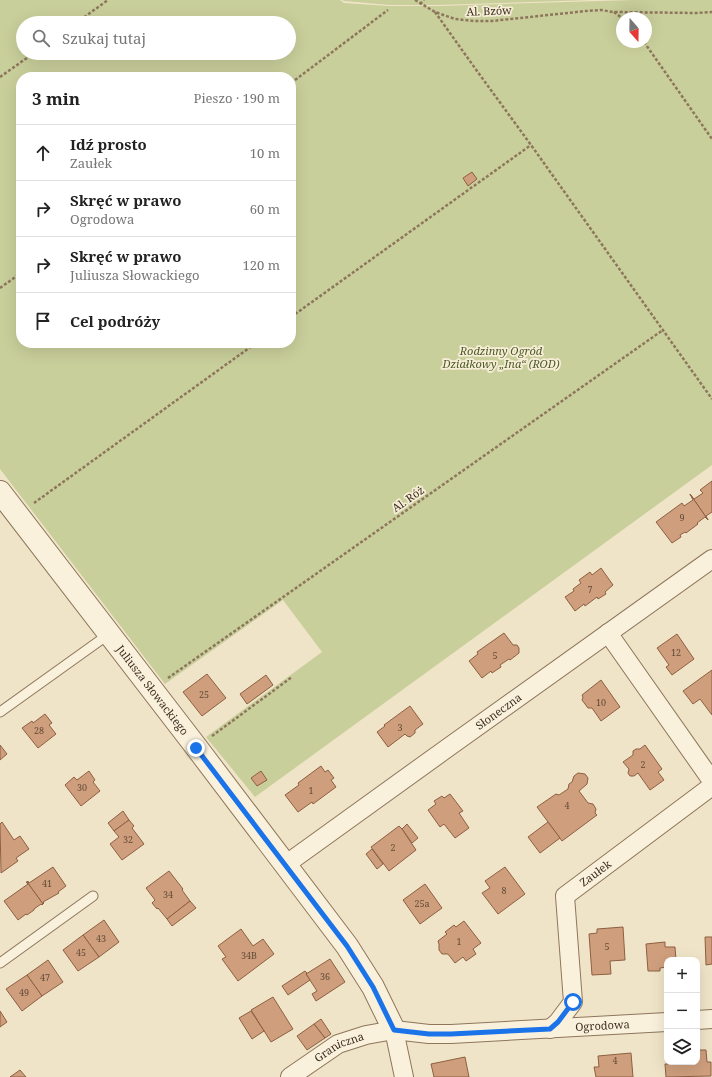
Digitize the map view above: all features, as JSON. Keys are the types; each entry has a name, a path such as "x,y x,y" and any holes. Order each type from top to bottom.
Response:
{"street":[{"name":"Juliusza Słowackiego","path":"11,504 347,946 373,987 394,1030 404,1077"},
{"name":"Słoneczna","path":"285,865 712,559"},
{"path":"608,633 712,782"},
{"name":"Zaułek","path":"573,1002 565,896 712,786"},
{"path":"550,1029 558,1022 573,1002 581,1015 594,1026"},
{"path":"700,1020 712,1019"},
{"name":"Ogrodowa","path":"394,1030 429,1034 451,1034 664,1022"},
{"name":"Graniczna","path":"290,1077 338,1044 366,1035 394,1030"}],"lane":[{"path":"0,712 109,634"},
{"path":"0,963 94,896"}],"path":[{"path":"86,16 108,0"},
{"name":"Al. Bzów","path":"415,0 435,12 455,20 474,21 492,21 601,10 613,12 712,12"},
{"path":"420,4 424,0"},
{"path":"296,79 388,10"},
{"path":"435,12 712,399"},
{"path":"648,48 712,139"},
{"path":"0,77 24,60"},
{"path":"296,314 531,145"},
{"path":"0,288 16,277"},
{"name":"Al. Róż","path":"163,681 663,330"},
{"path":"11,504 248,348"},
{"path":"196,748 292,677"}],"green space":[{"name":"Rodzinny Ogród Działkowy „Ina“ (ROD)","path":"0,0 340,0 344,3 389,6 438,6 632,0 712,0 712,465 255,797 206,737 322,652 283,600 165,684 0,469"},
{"path":"342,0 592,0 389,5"}],"building":[{"path":"472,172 477,179 468,186 463,178"},
{"path":"712,481 712,512 706,516 708,520 690,494 694,499 703,493 700,490"},
{"path":"690,494 708,520 705,517 686,533 685,532 680,535 681,537 672,543 656,522 682,503 684,506 693,500"},
{"path":"601,568 613,585 605,592 606,594 598,599 597,597 585,606 584,604 575,611 565,597 574,591 573,589 581,583 579,580 590,572 592,575"},
{"path":"504,633 513,645 517,645 519,648 519,653 500,665 501,667 492,673 491,671 482,678 469,661 478,654 477,652"},
{"path":"677,634 694,659 672,675 666,667 669,665 657,648"},
{"path":"712,670 712,715 700,699 693,704 683,691"},
{"path":"207,674 226,698 202,716 183,692"},
{"path":"266,675 273,685 247,704 240,694"},
{"path":"601,680 620,707 601,721 592,708 588,708 582,700 582,695"},
{"path":"410,706 423,724 415,730 415,733 410,737 405,734 388,747 377,732"},
{"path":"45,714 52,723 49,725 56,734 38,748 22,728 32,721 33,723"},
{"path":"0,745 7,754 0,760"},
{"path":"645,745 662,769 658,772 664,780 650,790 638,773 634,776 630,776 628,773 629,769 623,762 633,755 633,751 640,749"},
{"path":"321,766 325,772 328,770 334,778 331,780 336,787 313,804 312,802 298,812 285,795"},
{"path":"89,771 95,780 93,782 100,791 81,806 65,785 74,777 77,780"},
{"path":"261,771 267,780 257,786 251,778"},
{"path":"578,773 585,774 588,778 587,784 579,791 588,803 593,804 597,815 562,841 537,807 556,794 559,795 568,789 574,776"},
{"path":"450,794 463,811 459,813 469,828 455,838 444,824 440,827 428,810 436,804 434,801 442,796 444,798"},
{"path":"123,811 129,820 114,831 108,823"},
{"path":"129,820 134,826 132,828 144,844 122,860 110,844 119,837 114,831"},
{"path":"2,822 14,840 20,836 29,849 16,858 18,861 1,873 0,824"},
{"path":"548,822 560,838 540,853 528,837"},
{"path":"407,824 418,838 412,843 402,829"},
{"path":"399,826 416,850 389,871 371,847"},
{"path":"372,849 383,864 377,869 366,854"},
{"path":"53,867 66,886 58,892 59,893 43,902 43,904 27,882 28,881 29,883"},
{"path":"505,867 525,894 498,914 482,893 490,888 485,881"},
{"path":"169,871 190,901 167,919 152,903 155,900 146,888"},
{"path":"27,882 43,904 18,920 4,901 28,884"},
{"path":"425,884 442,908 420,924 403,900"},
{"path":"190,901 196,908 172,926 167,919"},
{"path":"104,920 119,942 99,957 83,935"},
{"path":"464,921 481,943 473,949 476,954 466,961 463,957 455,963 448,954 442,954 439,950 438,941 447,934 445,932 454,925 456,927"},
{"path":"623,927 625,960 610,961 611,974 592,975 589,934 597,933 597,929"},
{"path":"241,929 253,946 263,939 274,954 238,981 222,959 226,957 218,946"},
{"path":"83,935 99,957 78,971 63,950"},
{"path":"705,937 712,937 712,964 706,965"},
{"path":"665,942 665,947 675,947 676,957 664,957 664,967 660,968 660,971 648,971 646,944"},
{"path":"330,959 345,982 316,1001 312,994 317,991 306,974"},
{"path":"48,960 63,982 42,996 27,975"},
{"path":"305,971 310,980 288,995 282,986"},
{"path":"27,975 42,996 22,1011 6,989"},
{"path":"273,997 293,1029 271,1042 251,1010"},
{"path":"0,1011 7,1022 0,1027"},
{"path":"251,1011 264,1031 252,1039 239,1018"},
{"path":"321,1019 331,1034 325,1038 314,1024"},
{"path":"314,1024 325,1038 307,1050 297,1036"},
{"path":"700,1050 706,1050 707,1062 711,1062 711,1076 666,1077 665,1065 700,1065"},
{"path":"631,1053 633,1077 596,1077 594,1067 599,1067 598,1056"},
{"path":"465,1057 469,1077 434,1077 431,1064"},
{"path":"20,1070 26,1077 10,1077"}],"route":[{"path":"196,748 347,946 373,987 394,1030 429,1034 451,1034 550,1029 566,1013 573,1002"}]}
